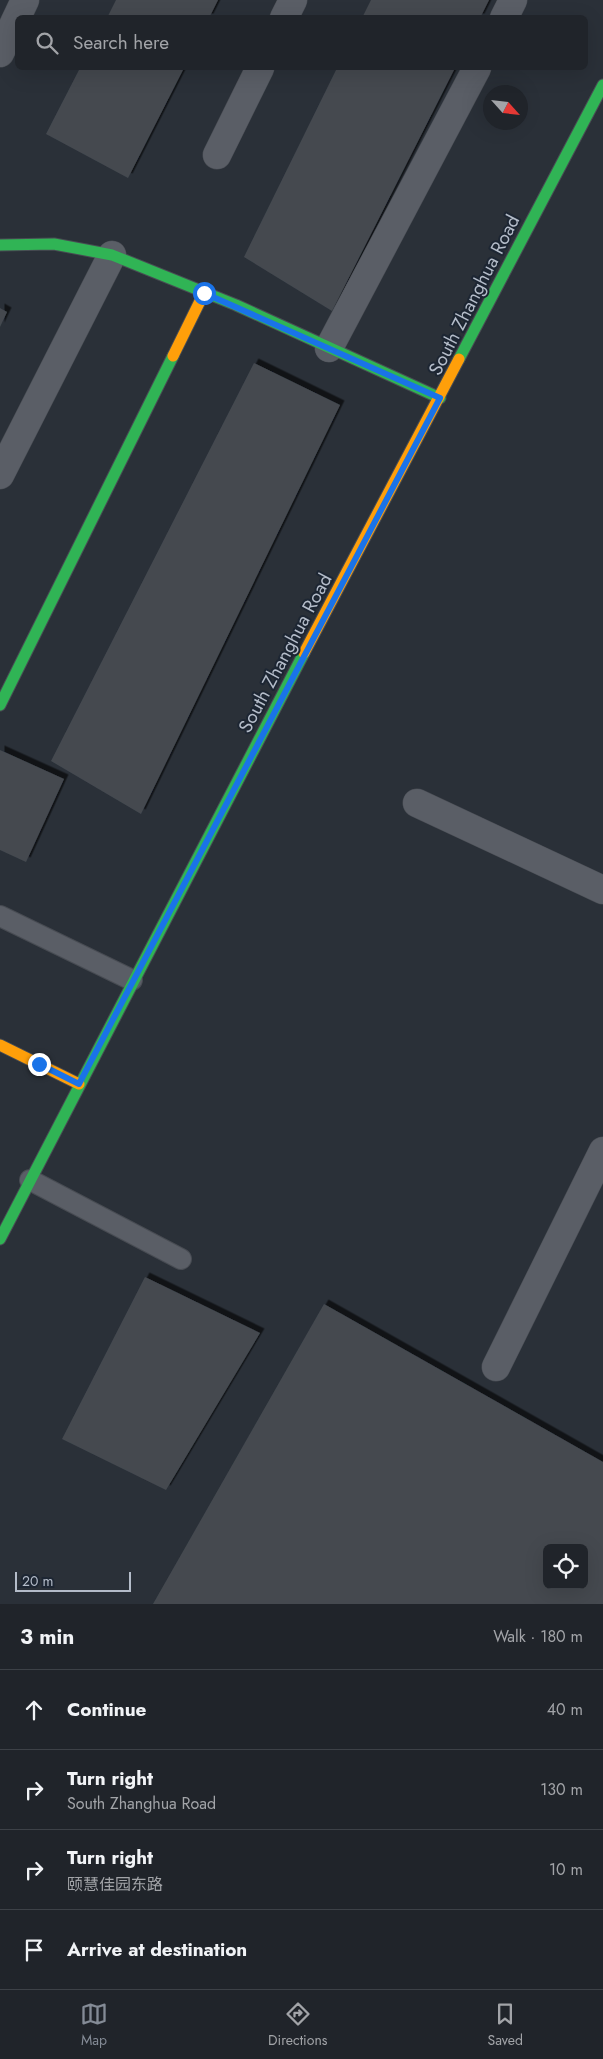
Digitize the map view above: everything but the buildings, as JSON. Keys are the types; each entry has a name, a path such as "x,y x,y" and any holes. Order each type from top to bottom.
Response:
{"street":[{"path":"18,15 25,0"},
{"path":"286,15 293,0"},
{"path":"506,15 513,0"},
{"path":"0,53 15,21"},
{"path":"217,155 259,70"},
{"path":"329,348 476,70"},
{"name":"South Zhanghua Road","path":"0,1239 132,980 440,398 603,85"},
{"path":"0,246 54,244 112,255 204,293 440,398"},
{"path":"0,475 112,255"},
{"path":"0,705 204,293"},
{"path":"417,803 603,890"},
{"path":"0,1045 79,1084"},
{"path":"496,1366 603,1151"}],"lane":[{"path":"0,916 132,980"},
{"path":"30,1180 181,1259"}],"traffic: fast":[{"path":"459,359 603,85"},
{"path":"0,245 54,244 112,255 236,305 440,398"},
{"path":"0,705 173,356"},
{"path":"0,1239 304,653"}],"traffic: slow":[{"path":"173,356 204,293"},
{"path":"304,653 459,359"},
{"path":"0,1045 79,1084"}],"route":[{"path":"39,1064 79,1084 132,980 440,398 204,293"}]}
